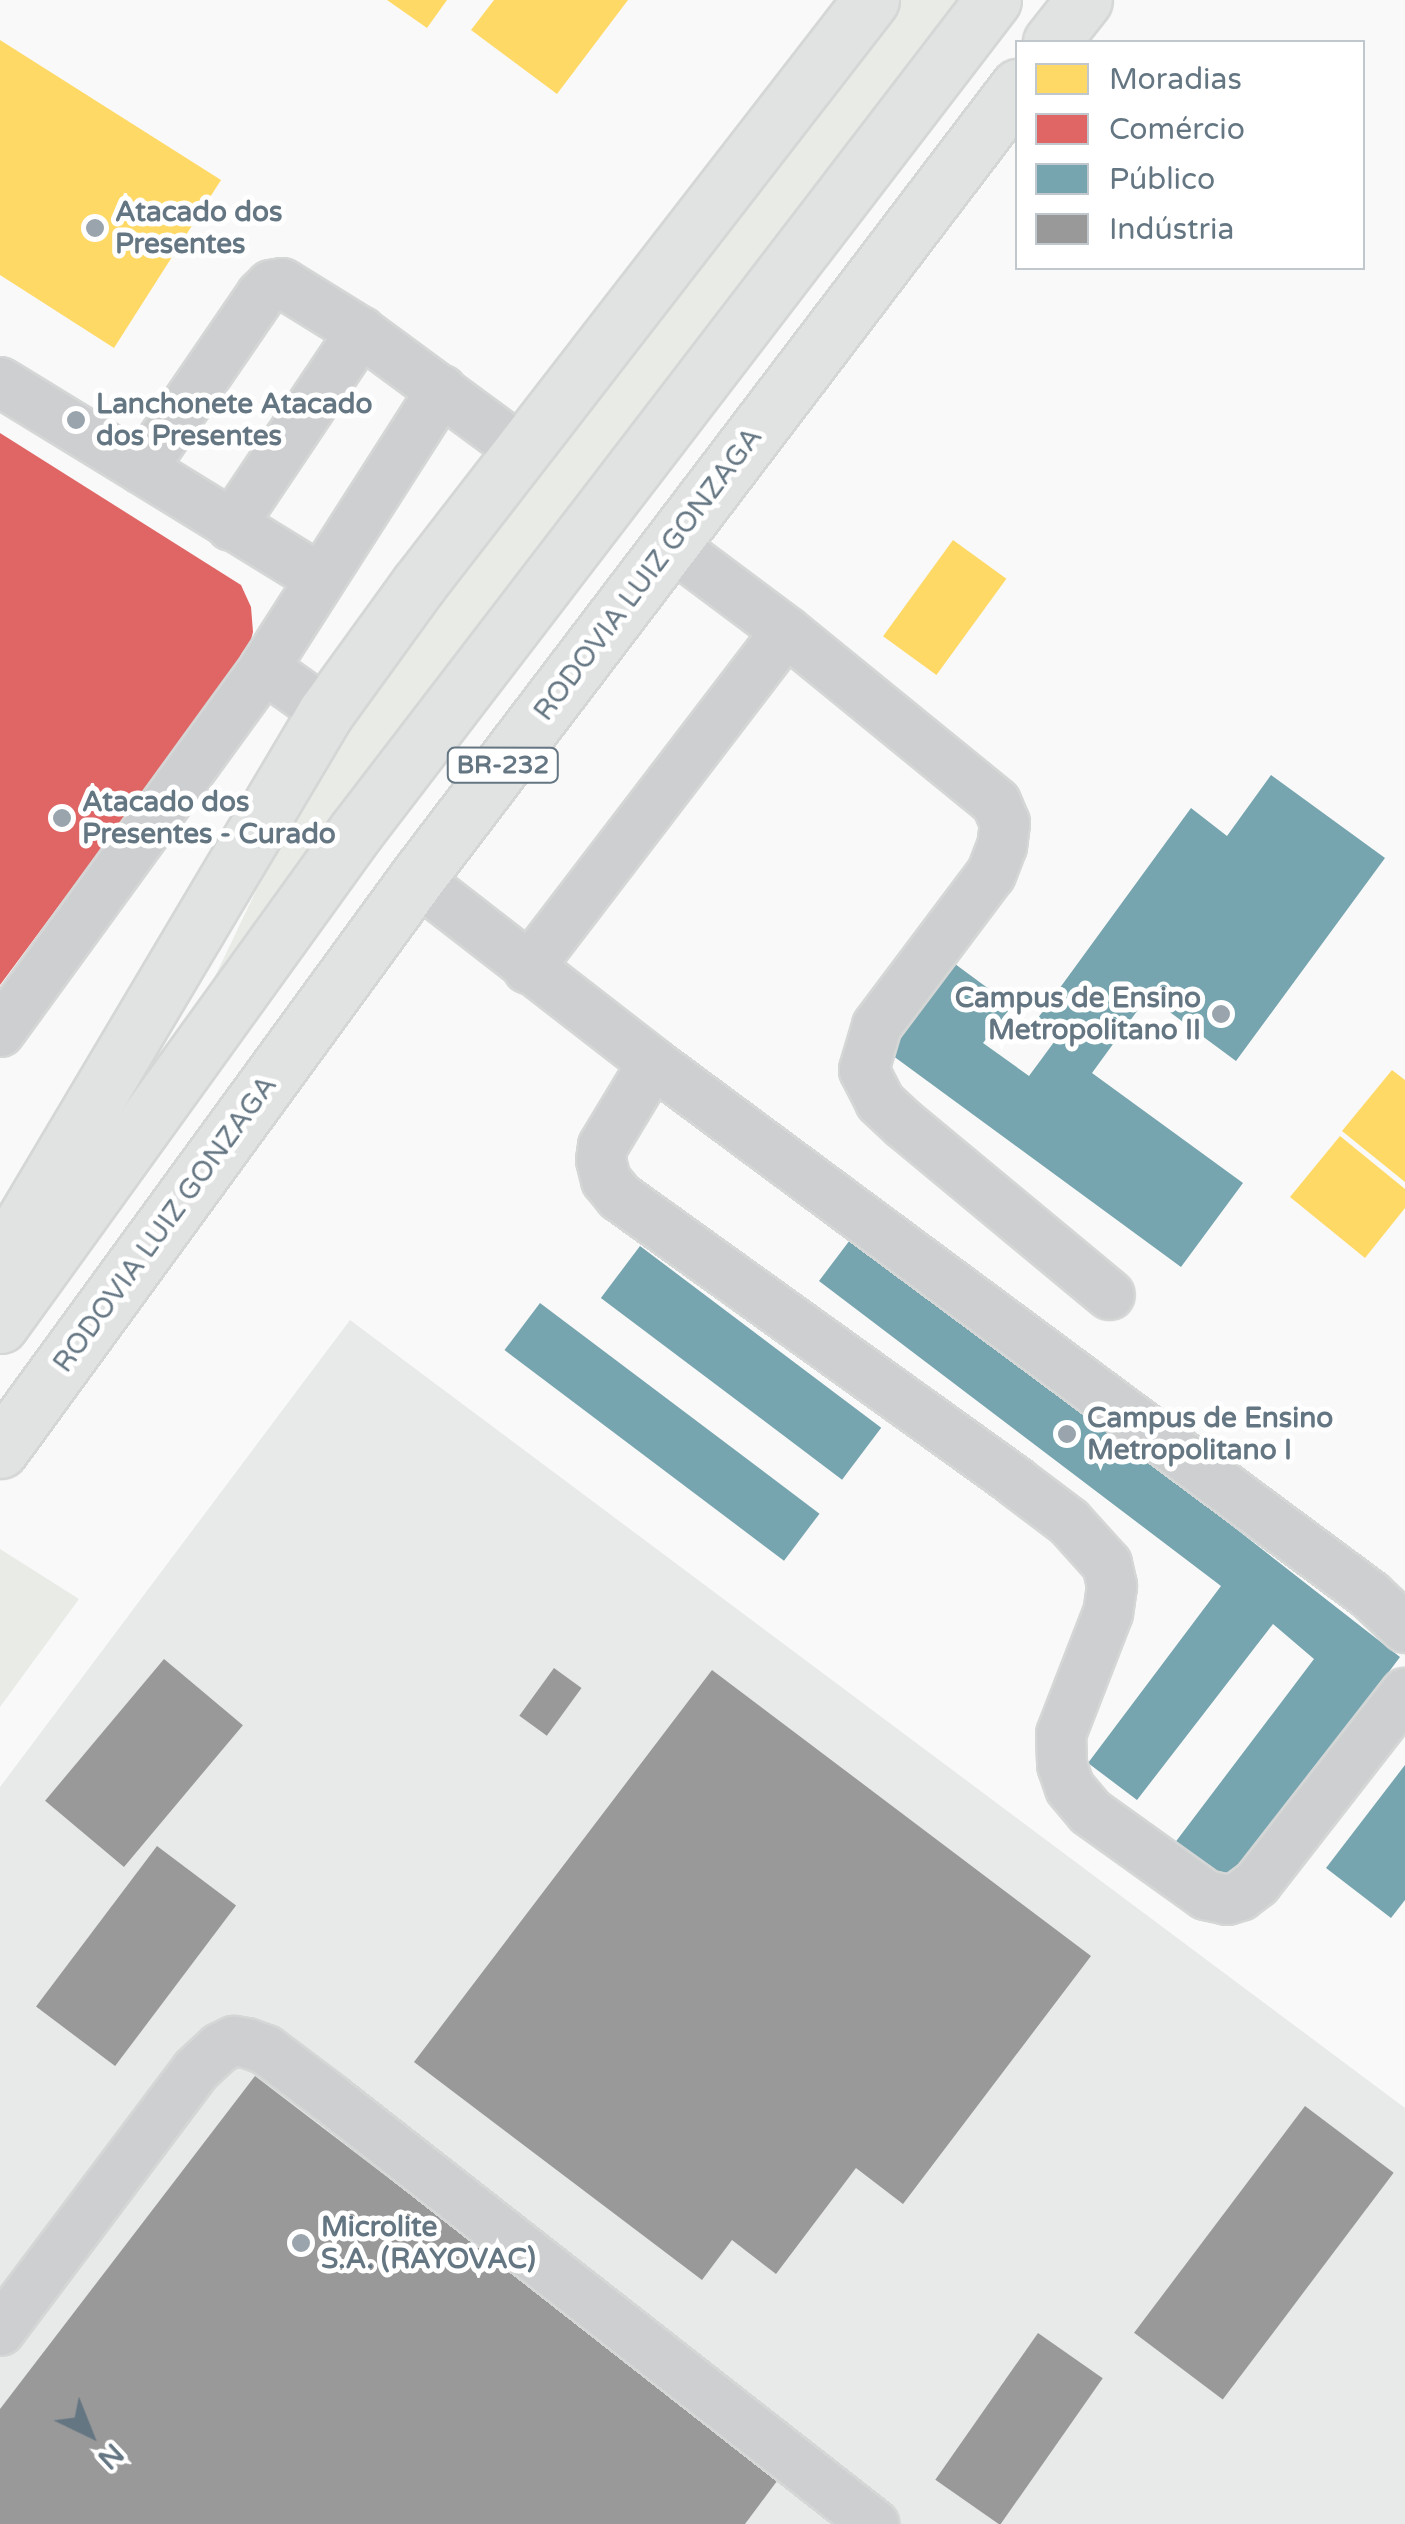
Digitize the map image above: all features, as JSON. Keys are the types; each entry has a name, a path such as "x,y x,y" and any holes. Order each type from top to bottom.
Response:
{"highway":[{"path":"0,1260 326,712 521,450 871,0"},
{"name":"BR-232","path":"0,1324 356,831 993,0"},
{"path":"1054,40 1084,0"},
{"name":"RODOVIA LUIZ GONZAGA","path":"0,1450 416,880 1015,91"}],"lane":[{"path":"142,469 270,285 292,286 521,450"},
{"path":"232,526 361,332"},
{"path":"0,382 319,578"},
{"path":"0,1032 264,668 442,390"},
{"path":"671,544 786,631 996,802 1006,823 990,874 877,1026 864,1055 868,1084 905,1125 1110,1294"},
{"path":"528,969 786,631"},
{"path":"264,668 326,712"},
{"path":"416,880 653,1063 1354,1584 1405,1628"},
{"path":"653,1063 603,1146 601,1160 606,1180 620,1197 1016,1482 1068,1522 1108,1564 1112,1586 1108,1613 1061,1734 1062,1764 1070,1788 1090,1812 1206,1894 1228,1900 1240,1896 1257,1883 1405,1693"},
{"path":"0,2330 196,2070 220,2048 234,2041 247,2042 266,2050 331,2099 874,2524"}],"shaded area":[{"path":"891,0 963,0 198,1012 319,759"},
{"path":"350,1320 1405,2108 1405,2524 0,2524 0,1787"},
{"path":"0,1549 79,1599 0,1707"}],"building: Moradias":[{"path":"387,0 447,0 427,28"},
{"path":"494,0 628,0 557,94 471,30"},
{"name":"Atacado dos Presentes","path":"0,40 221,180 114,348 0,275"},
{"path":"953,540 1006,579 936,675 883,636"},
{"path":"1392,1070 1405,1080 1405,1182 1342,1131"},
{"path":"1340,1136 1405,1189 1405,1208 1365,1258 1290,1197"}],"building: Comércio":[{"name":"Atacado dos Presentes - Curado","path":"0,433 241,585 251,607 253,632 248,651 0,985"}],"building: Público":[{"name":"Campus de Ensino Metropolitano II","path":"1271,775 1385,858 1236,1061 1148,996 1092,1073 1243,1183 1181,1267 885,1050 951,961 1012,1006 983,1043 1029,1076 1057,1038 1035,1022 1191,808 1227,836"},
{"name":"Campus de Ensino Metropolitano I","path":"856,1232 1400,1657 1230,1884 1174,1844 1314,1659 1273,1624 1137,1800 1088,1763 1221,1586 819,1281"},
{"path":"640,1246 881,1428 842,1480 601,1298"},
{"path":"540,1303 820,1514 784,1561 504,1350"},
{"path":"1405,1765 1405,1900 1391,1918 1326,1868"}],"building: Indústria":[{"path":"164,1659 243,1725 124,1867 45,1801"},
{"path":"554,1668 582,1688 547,1736 519,1716"},
{"path":"712,1670 1091,1956 903,2204 856,2168 776,2274 732,2240 702,2280 414,2062"},
{"path":"157,1846 236,1906 115,2066 36,2007"},
{"name":"Microlite S.A. (RAYOVAC)","path":"255,2076 780,2477 745,2524 0,2524 0,2409"},
{"path":"1305,2106 1394,2173 1223,2400 1134,2333"},
{"path":"1038,2333 1103,2378 1001,2524 935,2480"}],"place":[{"name":"Atacado dos Presentes","path":"95,228"},
{"name":"Lanchonete Atacado dos Presentes","path":"76,420"},
{"name":"Atacado dos Presentes - Curado","path":"62,818"},
{"name":"Campus de Ensino Metropolitano II","path":"1221,1014"},
{"name":"Campus de Ensino Metropolitano I","path":"1067,1434"},
{"name":"Microlite S.A. (RAYOVAC)","path":"301,2243"}]}
